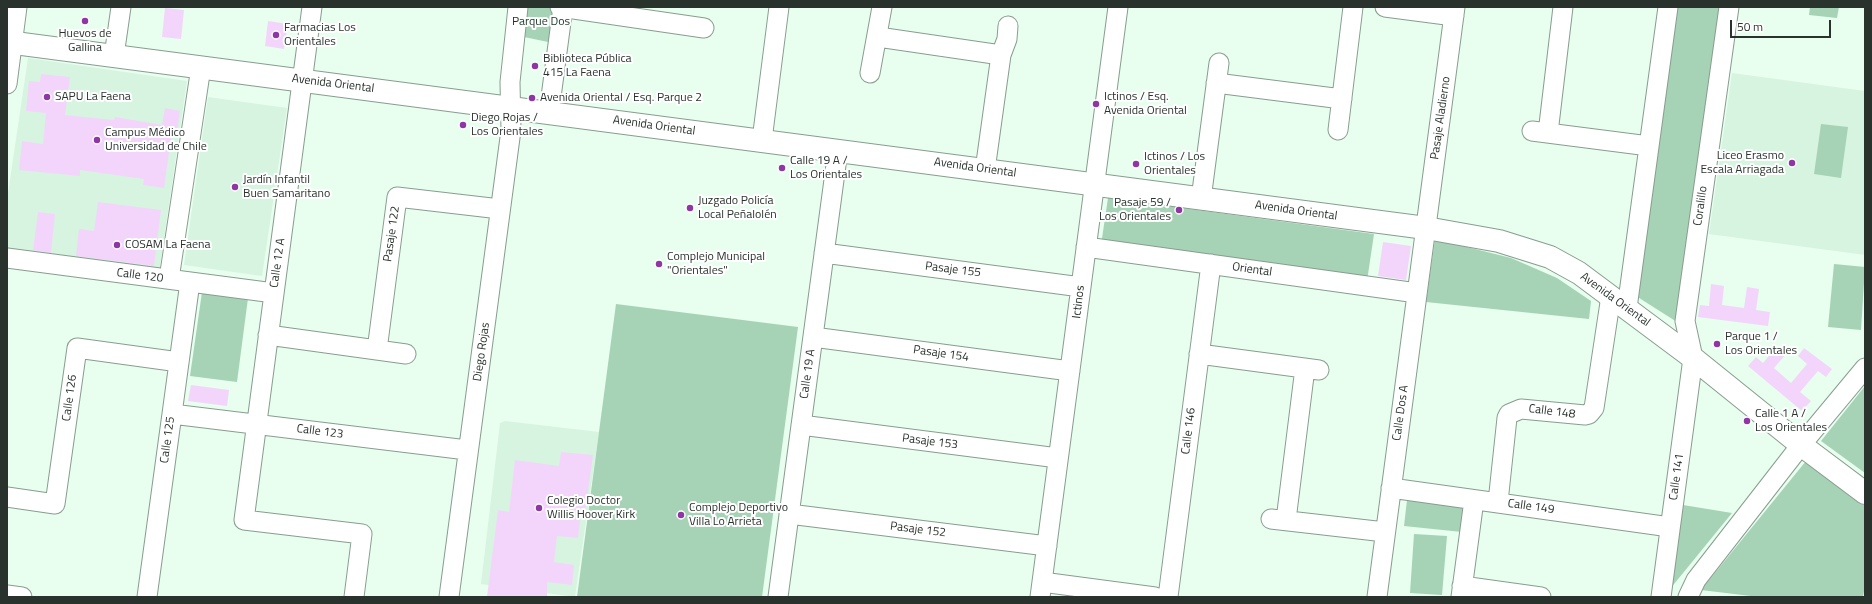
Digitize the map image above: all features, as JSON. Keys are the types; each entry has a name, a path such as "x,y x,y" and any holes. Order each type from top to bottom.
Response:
{"main road":[{"name":"Avenida Oriental","path":"10,42 838,150 1485,237 1532,250 1567,266 1619,302 1693,358 1801,445 1865,493"}],"street":[{"path":"7,84 10,42 17,7"},
{"path":"114,56 121,7"},
{"name":"Calle 12 A","path":"312,7 244,520 362,534 354,597"},
{"name":"Diego Rojas","path":"449,597 467,450 484,338 511,130 510,82 518,7"},
{"path":"549,112 562,7 670,15 704,28"},
{"path":"762,140 779,7"},
{"path":"870,72 878,37 882,7"},
{"name":"Ictinos","path":"1041,590 1118,7"},
{"path":"1338,130 1353,7"},
{"path":"1385,7 1455,12"},
{"path":"1563,7 1540,132 1649,146"},
{"path":"1619,302 1649,146 1668,7"},
{"name":"Coralillo","path":"1693,358 1685,321 1729,7"},
{"name":"Pasaje Aladierno","path":"1426,228 1455,12"},
{"path":"985,170 1001,55 1007,39 1008,26"},
{"path":"878,37 1001,55"},
{"path":"1201,199 1219,63"},
{"path":"169,280 201,67"},
{"path":"1216,83 1342,99"},
{"name":"Calle 19 A","path":"778,597 838,150"},
{"name":"Pasaje 122","path":"377,350 397,197 500,210"},
{"name":"Calle Dos A","path":"1377,597 1426,228"},
{"name":"Oriental","path":"1086,247 1417,293"},
{"name":"Pasaje 155","path":"824,253 1081,286"},
{"name":"Calle 120","path":"7,258 274,293"},
{"name":"Calle 146","path":"1168,597 1211,264"},
{"name":"Calle 125","path":"147,597 190,282"},
{"name":"Calle 148","path":"1498,502 1507,418 1509,414 1521,409 1585,416 1589,414 1594,408 1619,302"},
{"path":"268,335 406,354"},
{"name":"Pasaje 154","path":"813,336 1070,371"},
{"name":"Calle 126","path":"7,497 55,504 77,348 179,362"},
{"path":"1200,354 1312,369 1278,520 1385,532"},
{"name":"Calle 141","path":"1661,597 1693,358"},
{"path":"1688,597 1696,580 1801,445 1865,368"},
{"name":"Calle 123","path":"172,414 467,450"},
{"name":"Pasaje 153","path":"801,425 1058,458"},
{"name":"Calle 149","path":"1391,488 1670,527"},
{"path":"1474,500 1461,592 1541,597"},
{"name":"Pasaje 152","path":"789,514 1047,546"},
{"path":"1041,590 1155,597"},
{"path":"7,595 22,597"}],"shaded area":[{"name":"Campus Médico Universidad de Chile","path":"28,58 187,81 159,273 7,252 7,200"},
{"name":"Liceo Erasmo Escala Arriagada","path":"1732,73 1865,91 1865,255 1709,234"},
{"name":"Jardín Infantil Buen Samaritano","path":"208,97 287,108 262,276 184,265"},
{"name":"Colegio Doctor Willis Hoover Kirk","path":"505,421 599,432 575,597 481,584 500,423"}],"green space":[{"name":"Parque Dos","path":"528,7 558,7 553,43 524,37"},
{"path":"1677,7 1720,7 1677,322 1636,296"},
{"path":"1810,7 1839,7 1837,18 1809,15"},
{"path":"1821,124 1848,127 1841,178 1814,174"},
{"path":"1108,198 1374,234 1367,281 1101,245"},
{"path":"1435,239 1511,258 1557,278 1591,301 1589,319 1426,302"},
{"path":"1834,264 1865,267 1861,330 1828,327"},
{"path":"202,292 248,298 237,382 190,376"},
{"name":"Complejo Deportivo Villa Lo Arrieta","path":"616,304 798,327 762,597 577,597"},
{"path":"1865,386 1865,473 1821,441"},
{"path":"1806,461 1865,506 1865,586 1863,597 1759,597 1701,590"},
{"path":"1407,500 1465,506 1462,532 1404,526"},
{"path":"1683,505 1732,513 1670,589"},
{"path":"1414,534 1447,536 1442,595 1410,593"}],"building":[{"path":"165,8 184,10 181,39 162,37"},
{"name":"Farmacias Los Orientales","path":"268,21 288,24 284,49 265,46"},
{"path":"41,74 70,77 65,115 114,120 115,117 162,125 165,108 180,111 177,132 172,131 164,188 143,185 144,179 80,170 80,176 19,170 22,141 43,144 46,113 26,111 29,81 40,82"},
{"name":"COSAM La Faena","path":"98,202 161,210 154,266 76,256 79,229 94,231"},
{"path":"38,212 55,214 51,253 33,250"},
{"path":"1383,242 1411,246 1406,280 1378,276"},
{"path":"1711,284 1724,286 1722,305 1744,308 1747,287 1759,289 1756,310 1770,312 1768,326 1698,317 1700,305 1709,306"},
{"path":"1777,346 1786,354 1774,368 1791,383 1807,364 1798,356 1804,348 1832,369 1826,377 1818,371 1800,392 1811,401 1802,411 1748,366 1756,357 1763,363"},
{"path":"191,385 229,390 227,406 188,401"},
{"name":"Colegio Doctor Willis Hoover Kirk","path":"561,452 593,455 585,512 581,512 578,538 557,536 554,562 574,565 572,585 547,582 547,597 487,597 498,510 509,512 515,460 559,466"}],"place":[{"name":"Huevos de Gallina","path":"85,21"},
{"name":"Farmacias Los Orientales","path":"276,35"},
{"name":"Biblioteca Pública 415 La Faena","path":"535,66"},
{"name":"SAPU La Faena","path":"47,97"},
{"name":"Avenida Oriental / Esq. Parque 2","path":"532,98"},
{"name":"Ictinos / Esq. Avenida Oriental","path":"1096,104"},
{"name":"Diego Rojas / Los Orientales","path":"463,125"},
{"name":"Campus Médico Universidad de Chile","path":"97,140"},
{"name":"Liceo Erasmo Escala Arriagada","path":"1792,163"},
{"name":"Ictinos / Los Orientales","path":"1136,164"},
{"name":"Calle 19 A / Los Orientales","path":"782,168"},
{"name":"Jardín Infantil Buen Samaritano","path":"235,187"},
{"name":"Juzgado Policía Local Peñalolén","path":"690,208"},
{"name":"Pasaje 59 / Los Orientales","path":"1179,210"},
{"name":"COSAM La Faena","path":"117,245"},
{"name":"Complejo Municipal \"Orientales\"","path":"659,264"},
{"name":"Parque 1 / Los Orientales","path":"1717,344"},
{"name":"Calle 1 A / Los Orientales","path":"1747,421"},
{"name":"Colegio Doctor Willis Hoover Kirk","path":"539,508"},
{"name":"Complejo Deportivo Villa Lo Arrieta","path":"681,515"}]}
